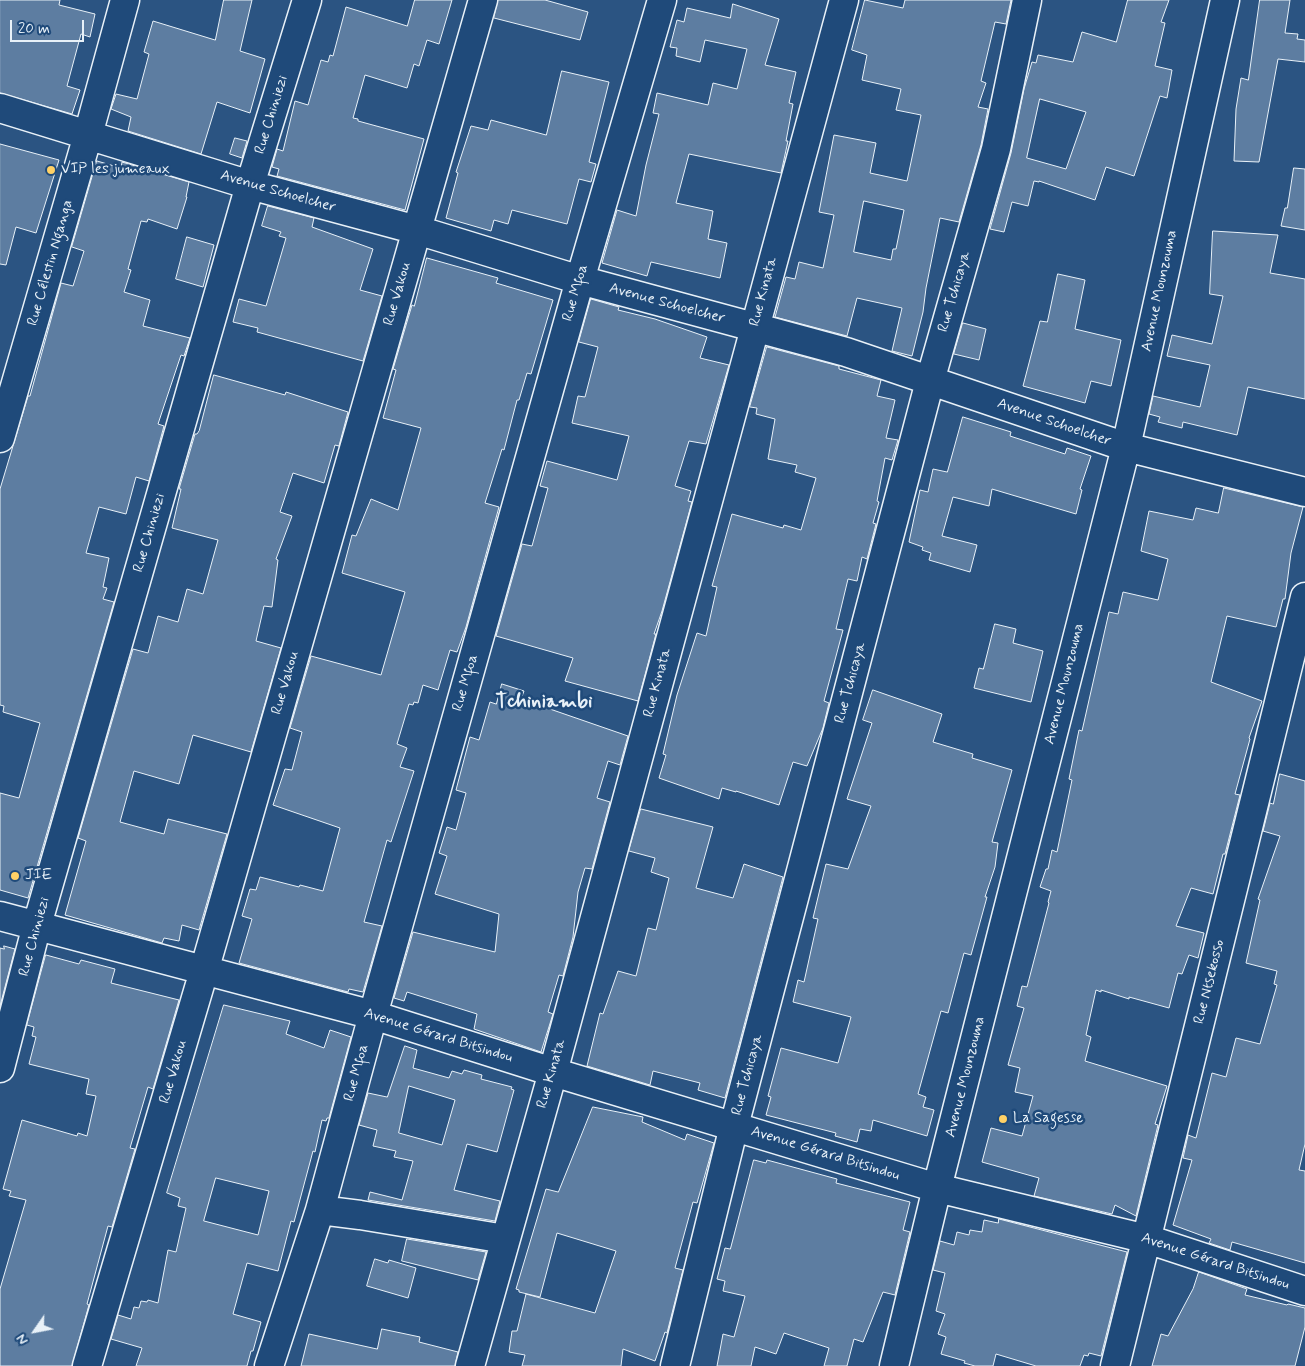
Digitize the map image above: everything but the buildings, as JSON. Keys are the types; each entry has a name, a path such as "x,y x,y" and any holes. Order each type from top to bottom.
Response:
{"street":[{"name":"Rue Célestin Nganga","path":"0,438 88,136 125,0"},
{"name":"Rue Chiniezi","path":"0,1068 37,925 250,185 307,0"},
{"name":"Rue Vakou","path":"87,1366 204,971 483,0"},
{"name":"Rue Mfoa","path":"269,1366 320,1210 580,280 662,0"},
{"name":"Rue Kinata","path":"470,1366 553,1072 844,0"},
{"name":"Rue Tchicaya","path":"675,1366 734,1126 930,380 996,149 1027,0"},
{"name":"Avenue Mounzouma","path":"894,1366 937,1188 1126,447 1225,0"},
{"name":"Avenue Schoelcher","path":"0,108 250,185 417,230 580,280 846,352 1126,447 1305,492"},
{"name":"Rue Ntsekosso","path":"1115,1366 1305,597"},
{"name":"Avenue Gérard Bitsindou","path":"0,916 373,1015 553,1072 937,1188 1147,1239 1305,1291"},
{"path":"320,1210 505,1240"}],"place":[{"name":"VIP les jumeaux","path":"51,170"},
{"name":"JIE","path":"15,876"},
{"name":"La Sagesse","path":"1003,1119"}],"district":[{"name":"Tchiniambi","path":"544,703"}]}
